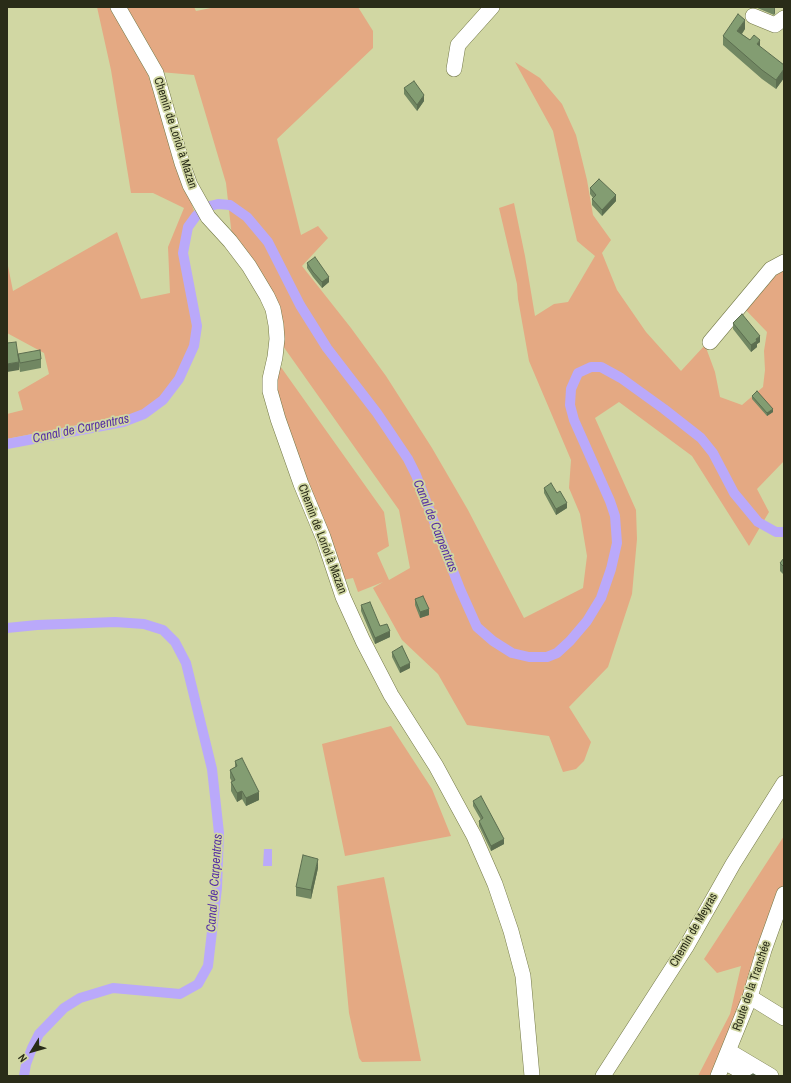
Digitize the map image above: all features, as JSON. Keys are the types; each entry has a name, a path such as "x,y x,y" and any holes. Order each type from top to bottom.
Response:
{"street":[{"name":"Chemin de Loriol à Mazan","path":"118,7 156,73 182,163 190,185 203,209 249,266 273,308 277,339 270,379 270,391 278,419 301,484 323,537 343,597 363,641 391,696 436,766 474,836 494,884 511,931 523,976 532,1076"},
{"path":"454,69 458,45 492,7"},
{"path":"753,16 775,25 784,18"},
{"path":"710,342 771,269 784,262"},
{"name":"Chemin de Meyras","path":"603,1076 686,947 733,864 784,784"},
{"name":"Route de la Tranchée","path":"724,1063 750,997 764,950 784,894"},
{"path":"750,997 784,1018"},
{"path":"724,1063 746,1074"},
{"path":"724,1063 771,1076"}],"shaded area":[{"path":"97,7 111,7 146,69 194,211 184,231 180,254 194,328 191,346 177,378 162,398 142,412 7,439 7,414 23,410 18,392 49,374 44,353 7,333 7,261 13,291 117,232 141,299 170,293 168,247 184,208 153,193 131,193 111,70"},
{"path":"124,7 194,7 196,11 216,7 358,7 373,31 373,48 277,139 301,235 318,226 328,238 302,266 351,328 386,376 432,448 468,510 524,618 583,588 587,556 580,514 569,488 571,460 529,361 518,299 517,284 499,208 514,203 535,316 554,304 568,302 595,256 577,241 553,131 515,62 540,78 562,104 576,135 587,180 593,215 611,240 602,253 617,290 646,332 681,371 705,345 715,372 720,397 742,405 763,387 765,370 764,351 767,332 741,305 784,260 784,461 757,489 769,512 749,546 692,456 619,402 595,418 636,510 637,539 632,594 608,667 569,707 591,742 584,761 576,769 563,772 549,736 467,725 438,674 402,640 373,588 383,582 358,592 353,578 343,580 272,401 278,363 384,512 389,546 377,553 389,580 410,568 399,510 278,339 280,327 232,237 226,183 194,75 160,72"},
{"path":"391,726 432,789 451,836 345,856 322,744"},
{"path":"784,836 784,887 746,997 714,1076 698,1076 730,1014 741,966 717,973 704,959"},
{"path":"264,849 272,849 272,866 263,866"},
{"path":"384,877 421,1061 362,1062 359,1058 349,1013 337,886"}],"building":[{"path":"738,14 745,20 737,31 750,40 754,35 760,40 757,44 784,65 784,69 776,80 762,70 723,36"},
{"path":"414,81 424,95 417,105 404,88"},
{"path":"599,179 616,195 602,210 592,199 596,195 590,188"},
{"path":"315,257 329,277 322,282 307,263"},
{"path":"742,314 760,336 756,339 757,341 751,345 733,323"},
{"path":"16,342 19,362 7,364 7,343"},
{"path":"40,350 41,359 20,363 18,354"},
{"path":"757,391 773,409 767,413 752,396"},
{"path":"551,483 557,493 560,491 567,503 556,509 544,488"},
{"path":"784,558 784,567 780,563"},
{"path":"423,596 429,609 420,612 415,599"},
{"path":"370,602 380,626 387,624 390,631 375,638 361,605"},
{"path":"402,646 410,663 400,668 392,652"},
{"path":"242,758 259,792 246,798 242,791 237,793 231,782 235,780 230,770 237,766 235,761"},
{"path":"481,796 504,839 491,846 479,821 483,818 473,801"},
{"path":"303,855 318,859 311,890 296,887"}],"waterway":[{"name":"Canal de Carpentras","path":"7,444 123,422 144,414 163,400 179,379 194,346 197,326 183,253 188,227 196,216 206,207 218,204 230,205 247,217 268,242 300,305 327,348 377,413 408,459 416,475 460,589 477,627 493,641 512,653 529,657 547,657 557,653 570,641 587,621 601,598 611,569 617,543 615,516 610,501 574,420 570,405 571,389 578,373 591,367 601,367 621,378 701,438 713,453 734,493 758,522 776,532 784,532"},
{"name":"Canal de Carpentras","path":"7,628 37,625 115,622 144,624 163,630 175,642 186,663 212,769 219,833 217,888 208,966 198,984 180,994 113,988 80,998 64,1008 39,1034 26,1064 24,1076"}]}
